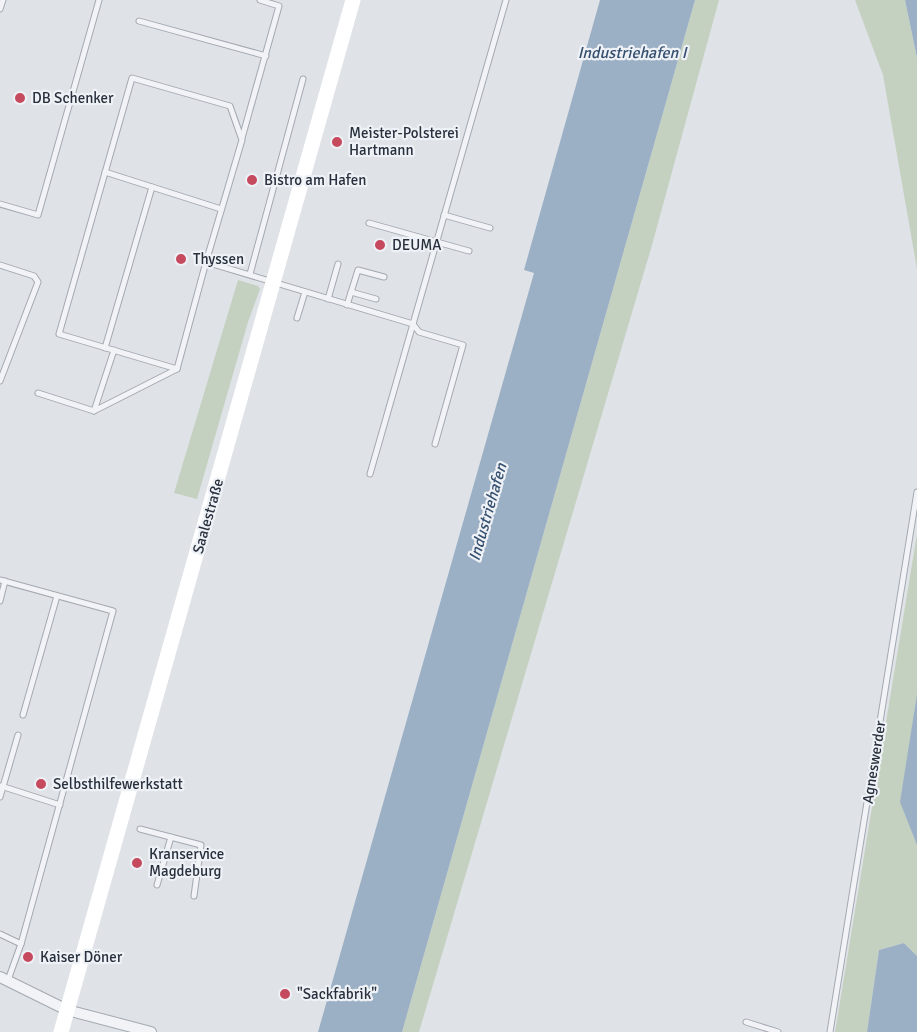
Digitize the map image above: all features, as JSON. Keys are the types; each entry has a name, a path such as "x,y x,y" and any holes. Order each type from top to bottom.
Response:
{"main road":[{"name":"Saalestraße","path":"61,1032 353,0"}],"street":[{"path":"4,979 67,1010 151,1032"}],"lane":[{"path":"0,9 3,0"},
{"path":"0,204 38,215 99,0"},
{"path":"38,393 94,411 177,369 279,6 260,0"},
{"path":"370,474 506,0"},
{"path":"139,21 266,57"},
{"path":"177,369 58,334 132,78 230,106 242,140"},
{"path":"250,274 303,79"},
{"path":"105,172 221,209"},
{"path":"105,348 153,187"},
{"path":"444,215 490,228"},
{"path":"369,223 469,251"},
{"path":"206,262 274,280 305,292 413,324 419,332 463,345 435,444"},
{"path":"328,299 338,264"},
{"path":"0,265 34,276 38,282 0,381"},
{"path":"347,305 358,270 384,278"},
{"path":"297,318 305,292"},
{"path":"351,292 376,299"},
{"path":"94,411 114,350"},
{"name":"Agneswerder","path":"830,1032 917,492"},
{"path":"0,600 3,581 113,611 21,944 4,979"},
{"path":"23,715 57,596"},
{"path":"0,796 1,786 18,735"},
{"path":"1,786 60,805"},
{"path":"140,829 201,845 194,896"},
{"path":"157,885 171,837"},
{"path":"0,934 21,944"},
{"path":"746,1022 778,1032"}],"green space":[{"path":"695,0 719,0 652,245 419,1032 402,1032"},
{"path":"855,0 905,0 917,58 917,269 883,75"},
{"path":"238,280 258,286 260,289 248,322 197,499 174,493"},
{"path":"917,534 917,694 901,802 917,845 917,956 904,943 879,950 867,1032 835,1032"}],"water":[{"name":"Industriehafen I","path":"600,0 695,0 402,1032 318,1032 534,273 524,270"},
{"path":"905,0 917,0 917,58"},
{"path":"917,694 917,845 900,802"},
{"path":"904,943 917,956 917,1032 867,1032 879,950"}],"place":[{"name":"DB Schenker","path":"20,98"},
{"name":"Meister-Polsterei Hartmann","path":"337,142"},
{"name":"Bistro am Hafen","path":"252,180"},
{"name":"DEUMA","path":"380,245"},
{"name":"Thyssen","path":"181,259"},
{"name":"Selbsthilfewerkstatt","path":"41,784"},
{"name":"Kranservice Magdeburg","path":"137,863"},
{"name":"Kaiser Döner","path":"28,957"},
{"name":"\"Sackfabrik\"","path":"285,994"}],"water label":[{"name":"Industriehafen","path":"488,512"}]}
